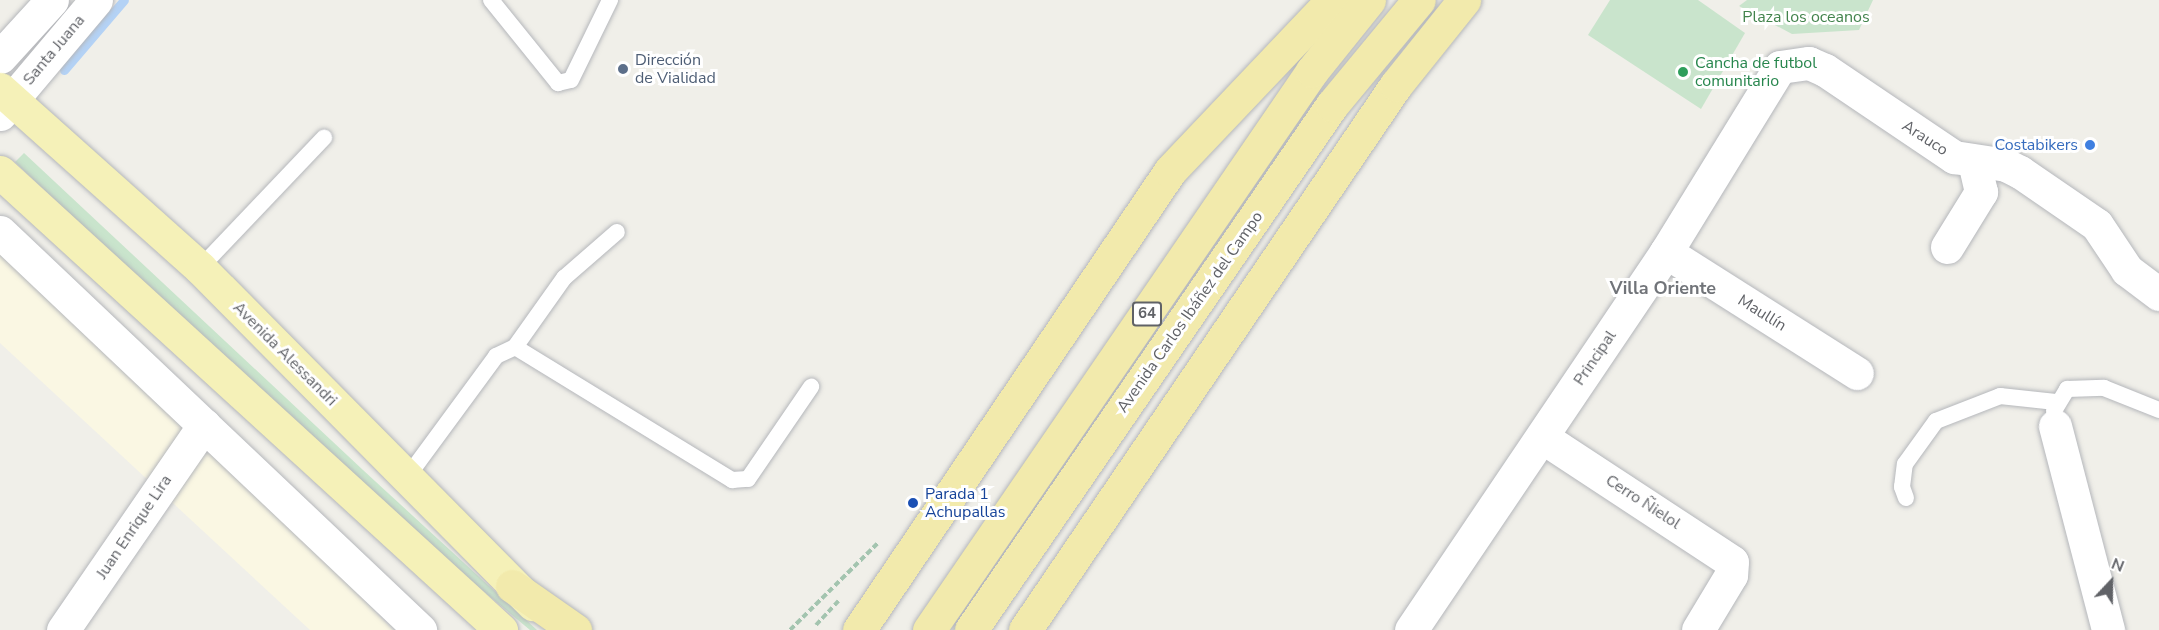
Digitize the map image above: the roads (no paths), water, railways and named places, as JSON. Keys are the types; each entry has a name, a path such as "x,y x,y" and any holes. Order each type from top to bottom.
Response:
{"highway":[{"path":"828,627 895,548 1170,171 1332,0"},
{"name":"Avenida Carlos Ibáñez del Campo","path":"929,630 1312,71 1369,0"},
{"name":"Avenida Carlos Ibáñez del Campo","path":"971,630 1332,105 1419,0"},
{"path":"1025,630 1396,86 1464,0"},
{"path":"859,630 895,548"},
{"path":"512,586 575,630"}],"main road":[{"name":"Avenida Alessandri","path":"4,101 200,268 408,476 512,586 560,630"},
{"path":"0,172 501,630"}],"street":[{"name":"Santa Juana","path":"0,57 52,0"},
{"name":"Santa Juana","path":"4,101 96,0"},
{"name":"Arauco","path":"1770,79 1780,67 1793,63 1825,70 1936,147 1974,161 2013,168 2082,212 2097,225 2127,270 2159,294"},
{"name":"Principal","path":"1415,629 1666,252 1770,79"},
{"path":"1947,247 1981,192 1974,161"},
{"path":"0,232 420,630"},
{"name":"Maullín","path":"1666,252 1857,373"},
{"path":"2056,414 2108,630"},
{"name":"Juan Enrique Lira","path":"63,630 204,424"},
{"name":"Cerro Ñielol","path":"1542,436 1719,551 1732,562 1731,575 1698,630"}],"lane":[{"path":"52,0 65,0"},
{"path":"491,0 558,83 571,80 610,0"},
{"path":"200,268 324,138"},
{"path":"408,476 496,356 515,347 564,278 617,232"},
{"path":"515,347 732,480 748,478 811,387"},
{"path":"1906,498 1902,487 1905,464 1936,421 2000,396 2056,414 2067,389 2104,388 2159,410"}],"waterway":[{"path":"64,70 124,0"}],"place":[{"name":"Dirección de Vialidad","path":"623,69"},
{"name":"Cancha de futbol comunitario","path":"1683,72"},
{"name":"Costabikers","path":"2090,145"},
{"name":"Parada 1 Achupallas","path":"913,503"}],"district":[{"name":"Villa Oriente","path":"1663,288"}],"park label":[{"name":"Plaza los oceanos","path":"1806,17"}]}
